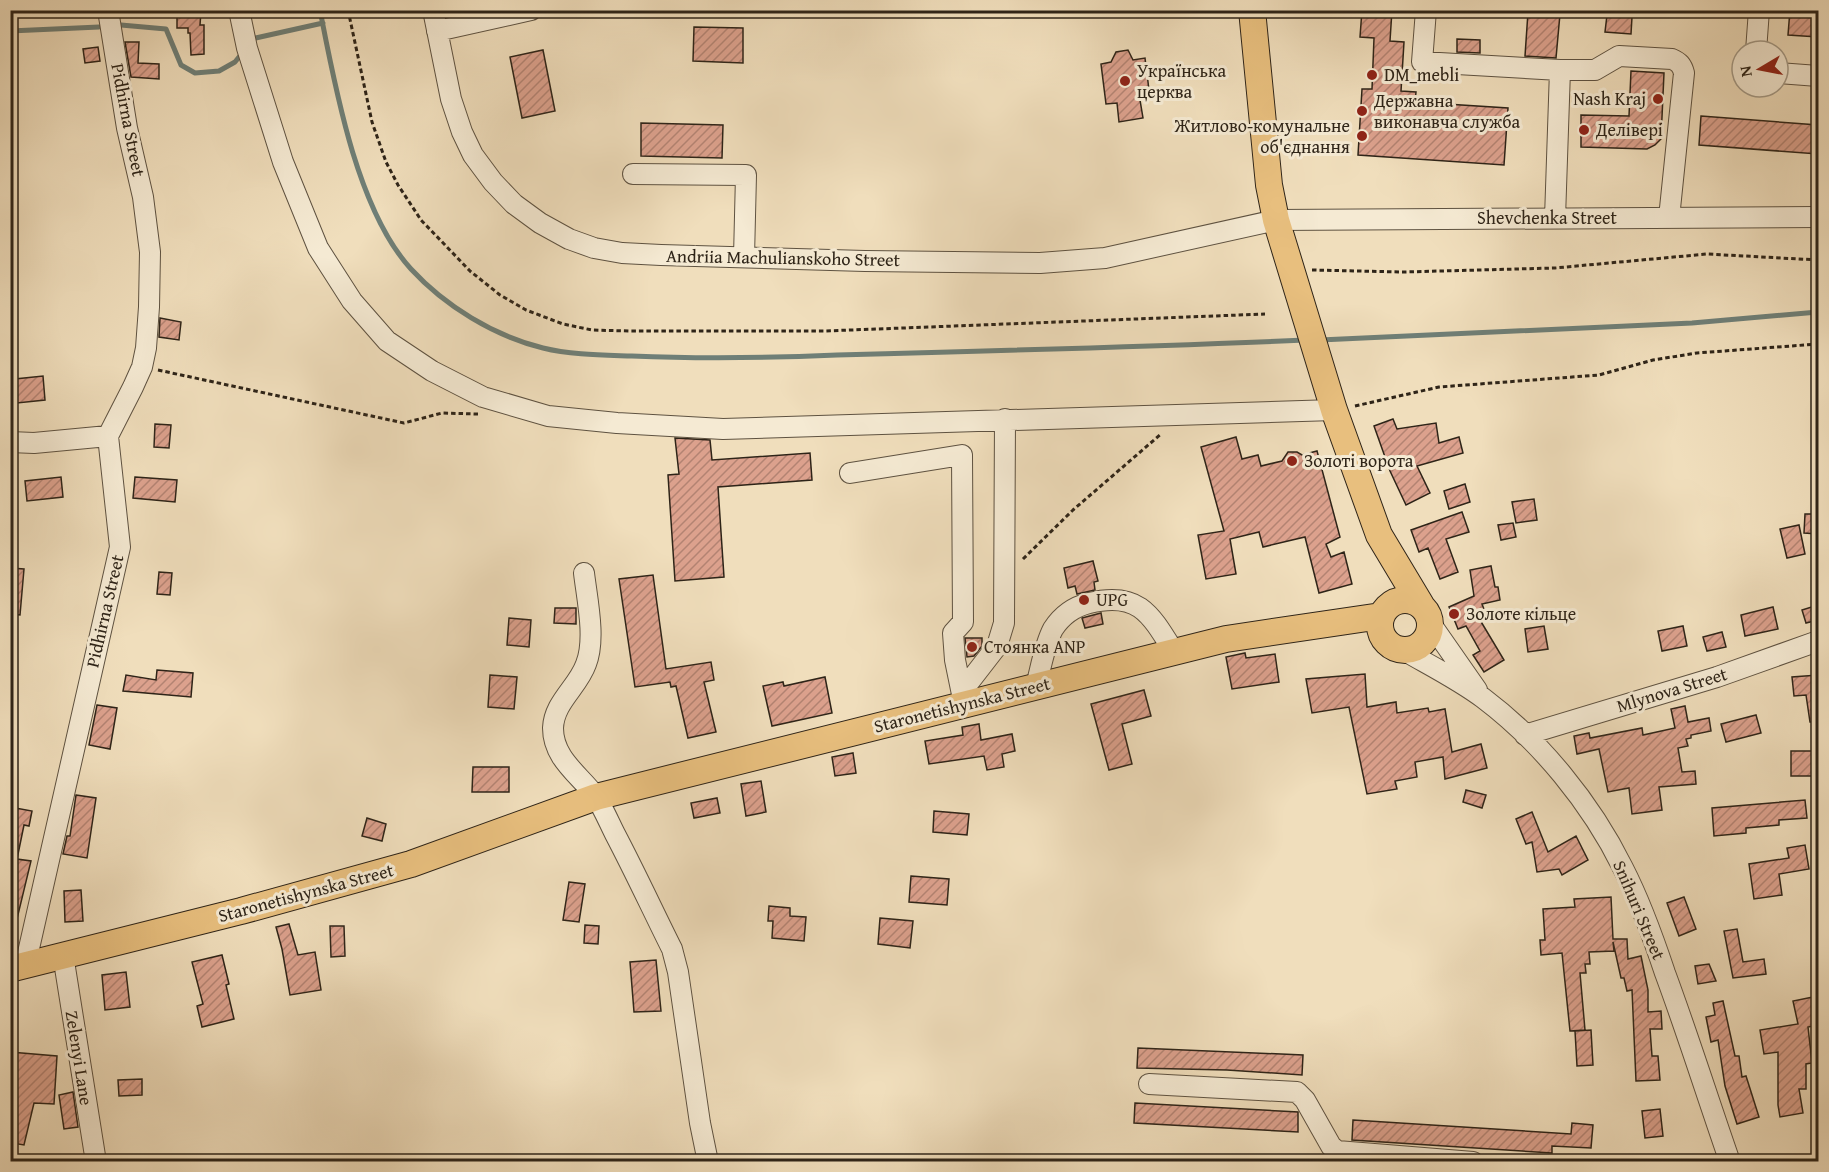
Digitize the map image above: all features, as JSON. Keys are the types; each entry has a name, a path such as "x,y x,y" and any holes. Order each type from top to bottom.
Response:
{"main road":[{"name":"Snihuri Street","path":"1252,10 1269,185 1275,220 1302,274 1334,410 1379,535 1426,615"},
{"name":"Snihuri Street","path":"1379,535 1385,611"},
{"path":"1413,601 1426,615 1426,640 1421,646 1400,650 1384,639 1380,624 1385,611 1396,602 1413,601"},
{"name":"Staronetishynska Street","path":"18,967 241,911 411,864 596,797 1226,639 1331,624 1385,611"},
{"name":"Staronetishynska Street","path":"1331,624 1400,650"}],"street":[{"name":"Pidhirna Street","path":"18,967 120,547 108,436 134,387 146,348 150,252 143,196 127,128 108,10"},
{"path":"239,10 247,48 283,162 318,248 352,301 387,341 432,370 483,397 548,416 617,423 723,429 1334,410"},
{"name":"Andriia Machulianskoho Street","path":"432,10 451,99 462,132 473,155 514,204 540,223 569,239 594,248 652,255 1040,263 1105,258 1275,220"},
{"path":"436,31 531,10"},
{"path":"1426,10 1422,62 1560,70 1595,70 1619,56 1678,62 1684,73 1669,218"},
{"path":"1757,39 1759,10"},
{"path":"1555,218 1560,70"},
{"path":"1790,74 1818,76"},
{"path":"633,174 746,175 744,257"},
{"name":"Shevchenka Street","path":"1275,220 1818,217"},
{"path":"964,704 963,696 971,678 991,655 1002,635 1004,623 1005,419"},
{"path":"10,442 34,443 108,436"},
{"path":"850,472 962,455 963,622 953,633 955,660 964,704"},
{"path":"584,573 589,622 589,652 584,670 555,715 553,729 555,742 572,771 596,797 672,949 678,972 700,1123 708,1161"},
{"path":"1036,686 1053,630 1065,614 1076,606 1109,598 1140,606 1149,615 1174,652"},
{"name":"Snihuri Street","path":"1426,615 1482,697"},
{"name":"Mlynova Street","path":"1525,735 1717,677 1818,640"},
{"name":"Snihuri Street","path":"1400,650 1482,697 1552,761 1576,793 1623,867 1658,951 1730,1161"},
{"name":"Zelenyi Lane","path":"63,955 96,1161"},
{"path":"1149,1084 1297,1092 1305,1100 1330,1146 1337,1151 1473,1161"}],"path":[{"path":"1302,274 1555,268 1707,254 1818,260"},
{"path":"1334,410 1439,387 1599,375 1653,360 1697,353 1818,344"},
{"path":"142,367 404,423 442,414 489,415"},
{"path":"1005,576 1073,510 1164,432 1176,414"}],"building":[{"path":"1362,10 1392,10 1390,41 1404,42 1401,91 1416,92 1415,102 1508,108 1504,165 1358,155 1362,89 1372,89 1374,38 1360,37"},
{"path":"1790,10 1818,10 1818,37 1788,35"},
{"path":"177,11 201,11 200,25 204,25 204,54 191,55 190,33 188,33 188,28 177,28"},
{"path":"1528,12 1560,14 1556,58 1525,56"},
{"path":"1607,15 1632,17 1631,34 1605,32"},
{"path":"694,27 743,28 743,63 693,61"},
{"path":"1457,39 1480,40 1480,53 1457,52"},
{"path":"125,42 139,42 138,63 159,64 159,79 131,77"},
{"path":"98,47 100,61 85,63 83,49"},
{"path":"543,50 555,111 522,118 510,57"},
{"name":"Українська церква","path":"1128,50 1133,60 1145,58 1150,98 1140,100 1143,118 1119,122 1117,103 1106,104 1101,64 1111,62 1116,52"},
{"path":"1631,71 1664,73 1661,139 1647,149 1581,147 1581,115 1629,116"},
{"path":"1701,116 1818,125 1818,154 1699,145"},
{"path":"641,123 723,125 722,158 641,156"},
{"path":"160,318 181,322 179,340 159,337"},
{"path":"43,376 45,400 17,403 15,379"},
{"path":"1393,419 1397,429 1436,423 1439,443 1459,437 1463,453 1417,466 1430,493 1406,505 1390,471 1374,426"},
{"path":"155,424 171,425 169,448 154,447"},
{"path":"1236,437 1242,459 1258,455 1261,466 1282,461 1288,452 1297,452 1302,455 1317,451 1340,537 1326,544 1331,557 1344,552 1352,584 1319,593 1305,537 1263,547 1259,532 1230,539 1236,574 1206,579 1198,535 1224,531 1201,447"},
{"path":"675,438 710,440 712,460 810,453 812,480 718,487 724,577 675,581 668,475 679,474"},
{"path":"61,477 63,497 27,501 25,481"},
{"path":"135,477 177,480 175,502 133,498"},
{"path":"1465,484 1470,502 1449,509 1444,491"},
{"path":"1534,499 1537,520 1516,523 1512,502"},
{"path":"1462,512 1469,532 1446,539 1458,572 1440,579 1428,548 1419,552 1411,530"},
{"path":"1805,514 1818,514 1818,534 1804,533"},
{"path":"1513,523 1516,537 1501,540 1498,525"},
{"path":"1799,525 1805,554 1787,558 1780,529"},
{"path":"1093,561 1098,581 1094,582 1095,590 1077,594 1075,586 1068,588 1064,568"},
{"path":"1491,566 1500,600 1482,604 1487,617 1480,620 1504,660 1484,672 1473,655 1480,651 1466,626 1458,629 1449,607 1474,596 1470,570"},
{"path":"10,568 24,569 20,615 10,614"},
{"path":"159,572 172,573 170,595 157,594"},
{"path":"653,575 666,669 711,662 714,680 704,682 716,732 688,738 676,686 671,687 670,682 635,687 619,579"},
{"path":"1818,605 1818,620 1806,623 1802,610"},
{"path":"1773,607 1778,629 1745,636 1741,615"},
{"path":"555,608 576,608 576,624 554,623"},
{"path":"1101,613 1103,624 1085,628 1082,618"},
{"path":"509,618 531,620 529,647 507,645"},
{"path":"1544,626 1548,649 1528,652 1525,629"},
{"path":"1683,626 1687,646 1662,651 1658,631"},
{"path":"1722,632 1726,647 1707,651 1703,637"},
{"name":"Стоянка ANP","path":"965,638 982,638 982,646 974,656 967,657"},
{"path":"1245,653 1246,658 1275,654 1279,682 1232,689 1226,657"},
{"path":"157,670 193,673 191,697 123,691 126,675 156,680"},
{"path":"1365,674 1367,707 1396,702 1397,713 1428,708 1429,712 1445,709 1452,752 1481,744 1487,768 1445,779 1443,757 1415,762 1417,777 1395,781 1397,789 1367,794 1349,707 1312,713 1306,679"},
{"path":"490,675 517,677 514,709 488,707"},
{"path":"1818,675 1818,722 1810,722 1806,695 1794,696 1792,677"},
{"path":"825,677 832,713 772,726 763,686 783,682 784,686"},
{"path":"1144,690 1151,716 1122,724 1132,764 1109,770 1091,704"},
{"path":"97,705 117,708 110,749 89,745"},
{"path":"1685,706 1688,722 1709,718 1711,731 1691,735 1691,738 1686,739 1688,746 1678,748 1682,772 1695,771 1696,784 1659,787 1662,810 1632,814 1629,788 1608,792 1599,749 1577,754 1574,736 1589,733 1590,738 1642,728 1643,735 1675,728 1671,709"},
{"path":"1756,715 1761,733 1726,742 1721,724"},
{"path":"979,724 981,740 1012,734 1015,751 1002,754 1004,767 987,770 984,756 929,764 925,741 963,735 962,727"},
{"path":"1791,751 1818,751 1818,776 1791,776"},
{"path":"853,753 856,773 835,776 832,757"},
{"path":"473,767 509,767 509,792 472,792"},
{"path":"761,781 766,812 746,816 741,784"},
{"path":"1466,790 1486,795 1482,808 1463,802"},
{"path":"76,795 96,798 87,858 63,854 67,836 70,836"},
{"path":"717,798 720,813 694,818 691,803"},
{"path":"1805,800 1807,818 1779,820 1779,825 1746,828 1746,833 1714,836 1712,808"},
{"path":"10,807 32,811 29,826 24,825 17,859 31,861 16,923 10,922"},
{"path":"934,811 969,814 967,835 933,832"},
{"path":"1532,812 1548,852 1576,836 1588,860 1562,875 1559,869 1537,872 1532,842 1526,844 1516,819"},
{"path":"367,818 386,824 382,841 362,836"},
{"path":"1805,845 1809,869 1779,874 1782,895 1754,899 1749,864 1789,858 1787,848"},
{"path":"911,876 949,879 947,905 909,902"},
{"path":"569,882 585,884 579,922 563,920"},
{"path":"81,890 83,921 65,922 64,891"},
{"path":"1611,897 1613,939 1627,939 1628,959 1641,956 1648,990 1648,1012 1661,1011 1662,1029 1650,1029 1652,1056 1658,1056 1660,1080 1636,1081 1632,990 1627,991 1624,978 1621,978 1613,942 1614,951 1589,952 1590,964 1585,964 1586,973 1580,973 1585,1030 1570,1031 1562,953 1541,955 1540,940 1545,940 1543,909 1575,907 1574,899"},
{"path":"1684,897 1696,929 1679,936 1667,903"},
{"path":"769,906 790,908 790,916 806,917 804,941 772,938 773,921 768,921"},
{"path":"880,918 913,921 910,948 878,944"},
{"path":"289,924 298,955 315,952 321,990 290,995 276,927"},
{"path":"585,925 599,926 598,944 584,943"},
{"path":"330,926 344,926 345,956 331,957"},
{"path":"1737,929 1743,962 1764,959 1766,974 1733,978 1724,931"},
{"path":"222,955 234,1019 202,1027 197,1006 203,1004 192,962"},
{"path":"656,960 661,1011 634,1012 630,962"},
{"path":"1709,964 1716,981 1698,984 1695,966"},
{"path":"126,972 130,1007 105,1010 102,975"},
{"path":"1818,996 1818,1025 1808,1027 1812,1063 1806,1064 1806,1089 1799,1089 1803,1113 1780,1117 1778,1052 1764,1054 1760,1030 1798,1024 1793,1001"},
{"path":"1723,1001 1735,1056 1739,1056 1742,1077 1746,1076 1759,1117 1737,1124 1725,1086 1718,1040 1711,1042 1706,1017 1715,1015 1713,1003"},
{"path":"1591,1030 1593,1065 1577,1066 1575,1031"},
{"path":"1138,1048 1303,1055 1302,1075 1227,1070 1137,1068"},
{"path":"10,1052 57,1056 54,1104 34,1103 24,1145 12,1143 14,1130 10,1129 13,1067 10,1067"},
{"path":"142,1079 142,1095 119,1096 118,1080"},
{"path":"73,1092 78,1127 64,1129 59,1095"},
{"path":"1135,1103 1298,1112 1298,1132 1134,1123"},
{"path":"1660,1109 1663,1136 1645,1138 1642,1111"},
{"path":"1353,1120 1571,1134 1572,1123 1593,1125 1591,1148 1552,1146 1552,1153 1352,1140"}],"waterway":[{"path":"320,10 351,146 362,181 392,244 424,283 455,307 471,318 525,343 565,352 587,354 735,358 1305,340"},
{"path":"250,42 251,39 323,23"},
{"path":"121,25 166,29 181,65 195,73 219,71 235,62 243,52"},
{"path":"10,31 99,27"},
{"path":"1320,340 1692,323 1818,312"}],"place":[{"name":"DM_mebli","path":"1372,75"},
{"name":"Українська церква","path":"1125,81"},
{"name":"Nash Kraj","path":"1658,99"},
{"name":"Державна виконавча служба","path":"1362,111"},
{"name":"Делівері","path":"1584,130"},
{"name":"Житлово-комунальне об'єднання","path":"1362,136"},
{"name":"Золоті ворота","path":"1292,461"},
{"name":"UPG","path":"1084,600"},
{"name":"Золоте кільце","path":"1454,614"},
{"name":"Стоянка ANP","path":"972,647"}]}
